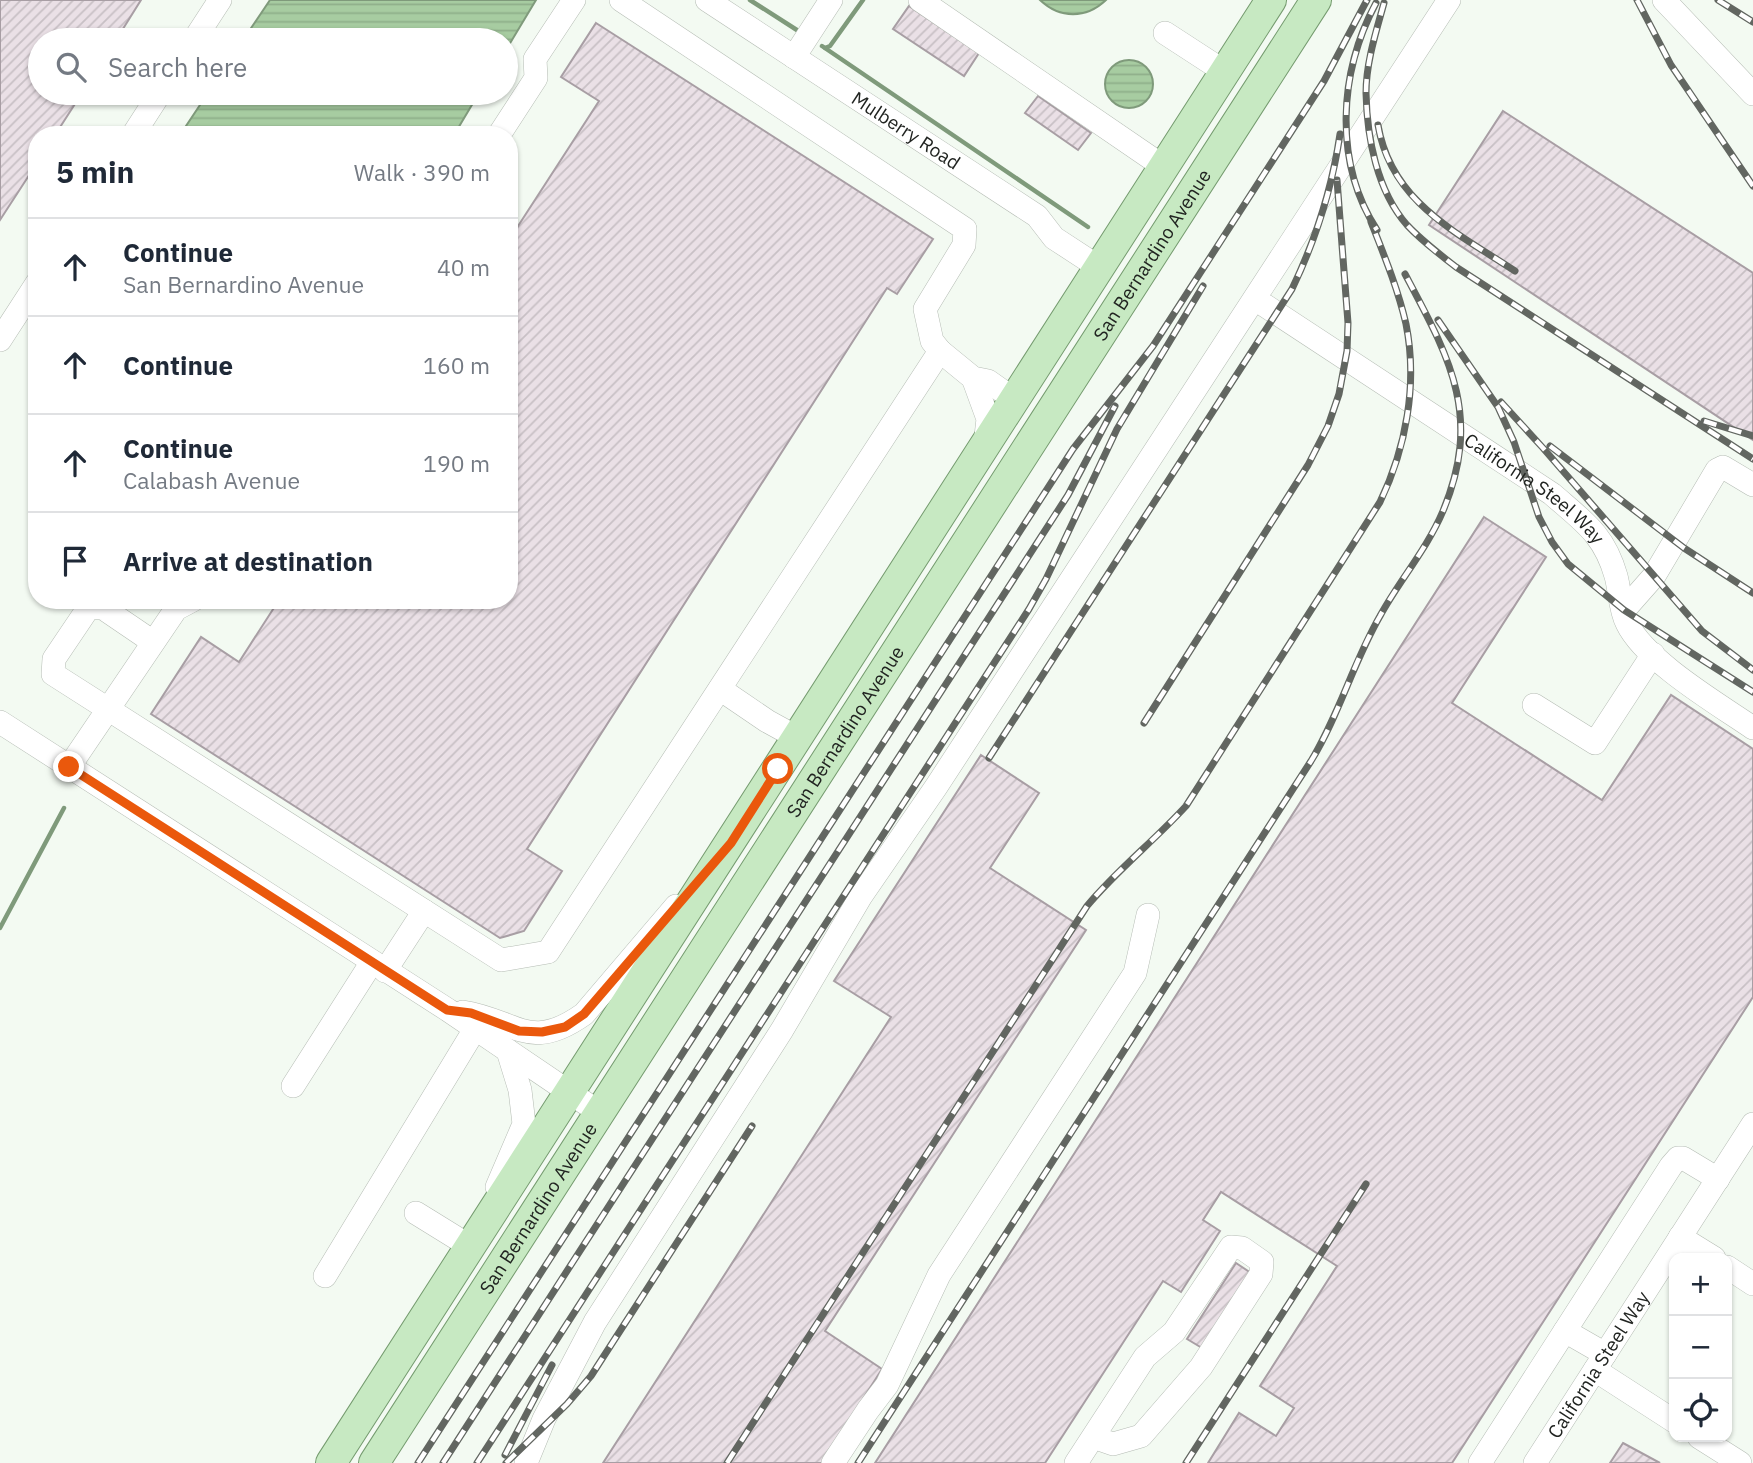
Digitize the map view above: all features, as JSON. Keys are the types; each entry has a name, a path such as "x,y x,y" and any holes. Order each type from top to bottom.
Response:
{"main road":[{"name":"San Bernardino Avenue","path":"331,1463 1271,0"},
{"name":"San Bernardino Avenue","path":"374,1463 1316,0"},
{"path":"914,624 941,556 1015,442 1022,425 1015,400"},
{"path":"691,969 726,892 799,777 798,738"}],"street":[{"path":"202,28 220,0"},
{"path":"505,126 536,78 535,59 574,0"},
{"path":"621,0 965,229 964,245 925,309 932,341 973,378 988,381 1015,400"},
{"name":"Mulberry Road","path":"707,0 1037,216 1055,238 1100,268"},
{"path":"794,57 831,0"},
{"path":"920,0 1164,167"},
{"path":"526,1463 544,1419 595,1322 782,1030 861,896 936,787 1449,0"},
{"path":"1664,0 1753,94"},
{"path":"1165,33 1225,72"},
{"path":"139,126 152,105"},
{"name":"California Steel Way","path":"1255,299 1552,494 1593,530 1607,550 1626,622 1653,654 1677,677 1753,728"},
{"path":"0,340 28,304"},
{"path":"88,609 54,659 53,674 502,960 548,952 940,351"},
{"path":"973,378 988,419 985,446"},
{"path":"1624,610 1654,576 1717,470 1723,467 1728,469 1753,485"},
{"path":"104,609 153,642"},
{"path":"69,767 176,609"},
{"path":"1534,705 1595,743 1653,654"},
{"path":"720,689 798,738"},
{"path":"767,721 778,769"},
{"path":"0,722 447,1010 600,1113"},
{"path":"447,1010 471,1013 519,1031 542,1032 565,1027 584,1014 731,843"},
{"path":"293,1086 378,966 424,911"},
{"path":"833,1463 887,1385 939,1275 1135,973 1148,915"},
{"path":"325,1276 475,1029"},
{"path":"416,1213 471,1247 524,1124 520,1090 508,1051"},
{"name":"California Steel Way","path":"1535,1463 1753,1124"},
{"path":"1480,1463 1671,1166 1678,1158 1683,1158 1718,1179"},
{"path":"1681,1237 1706,1253"},
{"path":"1076,1463 1145,1357 1174,1332 1231,1247 1242,1248 1262,1262 1261,1274 1201,1367 1141,1436 1113,1444 1093,1437"},
{"path":"1732,1270 1753,1284"},
{"path":"1565,1331 1669,1417"},
{"path":"1707,1442 1740,1463"}],"shaded area":[{"path":"270,0 536,0 518,30 251,28"},
{"path":"1040,0 1106,0 1090,11 1073,14 1056,11"},
{"path":"1129,60 1146,67 1153,84 1146,101 1129,108 1112,101 1105,84 1112,67"},
{"path":"200,105 472,105 459,126 186,126"}],"building":[{"path":"0,0 141,0 124,28 28,28 28,105 74,105 61,126 28,126 28,177 0,220"},
{"path":"909,6 979,53 964,76 893,29"},
{"path":"596,23 933,239 897,294 887,288 527,849 562,871 524,931 500,938 151,714 201,637 239,662 273,609 518,609 518,226 599,101 561,77"},
{"path":"1038,96 1091,133 1078,150 1025,113"},
{"path":"1503,111 1753,273 1753,440 1429,225"},
{"path":"1484,517 1546,557 1452,703 1602,800 1671,695 1753,749 1753,997 1452,1463 1208,1463 1239,1413 1276,1436 1294,1408 1260,1386 1337,1266 1221,1192 1203,1220 1220,1231 1181,1292 1163,1281 1045,1463 875,1463"},
{"path":"981,755 1039,793 990,868 1086,930 825,1331 882,1369 822,1463 603,1463 891,1017 834,981"},
{"path":"1236,1263 1251,1273 1202,1348 1187,1339"},
{"path":"1623,1443 1660,1463 1610,1463"}],"waterway":[{"path":"750,0 800,32"},
{"path":"825,48 830,46 863,0"},
{"path":"822,46 1088,227"},
{"path":"0,928 64,808"}],"railway":[{"path":"418,1463 1073,449 1153,346 1324,81 1367,0"},
{"path":"1637,0 1671,65 1753,186"},
{"path":"1718,0 1753,22"},
{"path":"1376,3 1354,58 1346,117 1353,176 1363,204 1377,230"},
{"path":"1384,3 1368,70 1366,93 1369,128 1381,180 1407,225 1456,267 1753,459"},
{"path":"1378,125 1385,152 1412,195 1449,228 1515,271"},
{"path":"989,758 1292,289 1322,213 1340,134"},
{"path":"1144,723 1308,465 1328,426 1339,394 1347,351 1348,323 1337,180"},
{"path":"727,1463 1087,906 1186,806 1380,502 1403,438 1411,370 1403,311 1371,222"},
{"path":"858,1463 1311,761 1330,726 1370,634 1429,539 1443,511 1455,477 1460,445 1456,388 1435,333 1405,274"},
{"path":"477,1463 1029,609 1117,429 1203,286"},
{"path":"1438,320 1498,407 1514,442 1539,517 1568,564 1624,610 1753,692"},
{"path":"1501,402 1702,631 1753,670"},
{"path":"443,1463 1068,495 1115,406"},
{"path":"1704,421 1753,436"},
{"path":"1550,446 1684,548 1753,593"},
{"path":"506,1463 567,1404 591,1376 752,1126"},
{"path":"1186,1463 1366,1184"},
{"path":"505,1455 552,1365"}],"route":[{"path":"69,767 447,1010 471,1013 519,1031 542,1032 565,1027 584,1014 731,843 778,769"}]}
